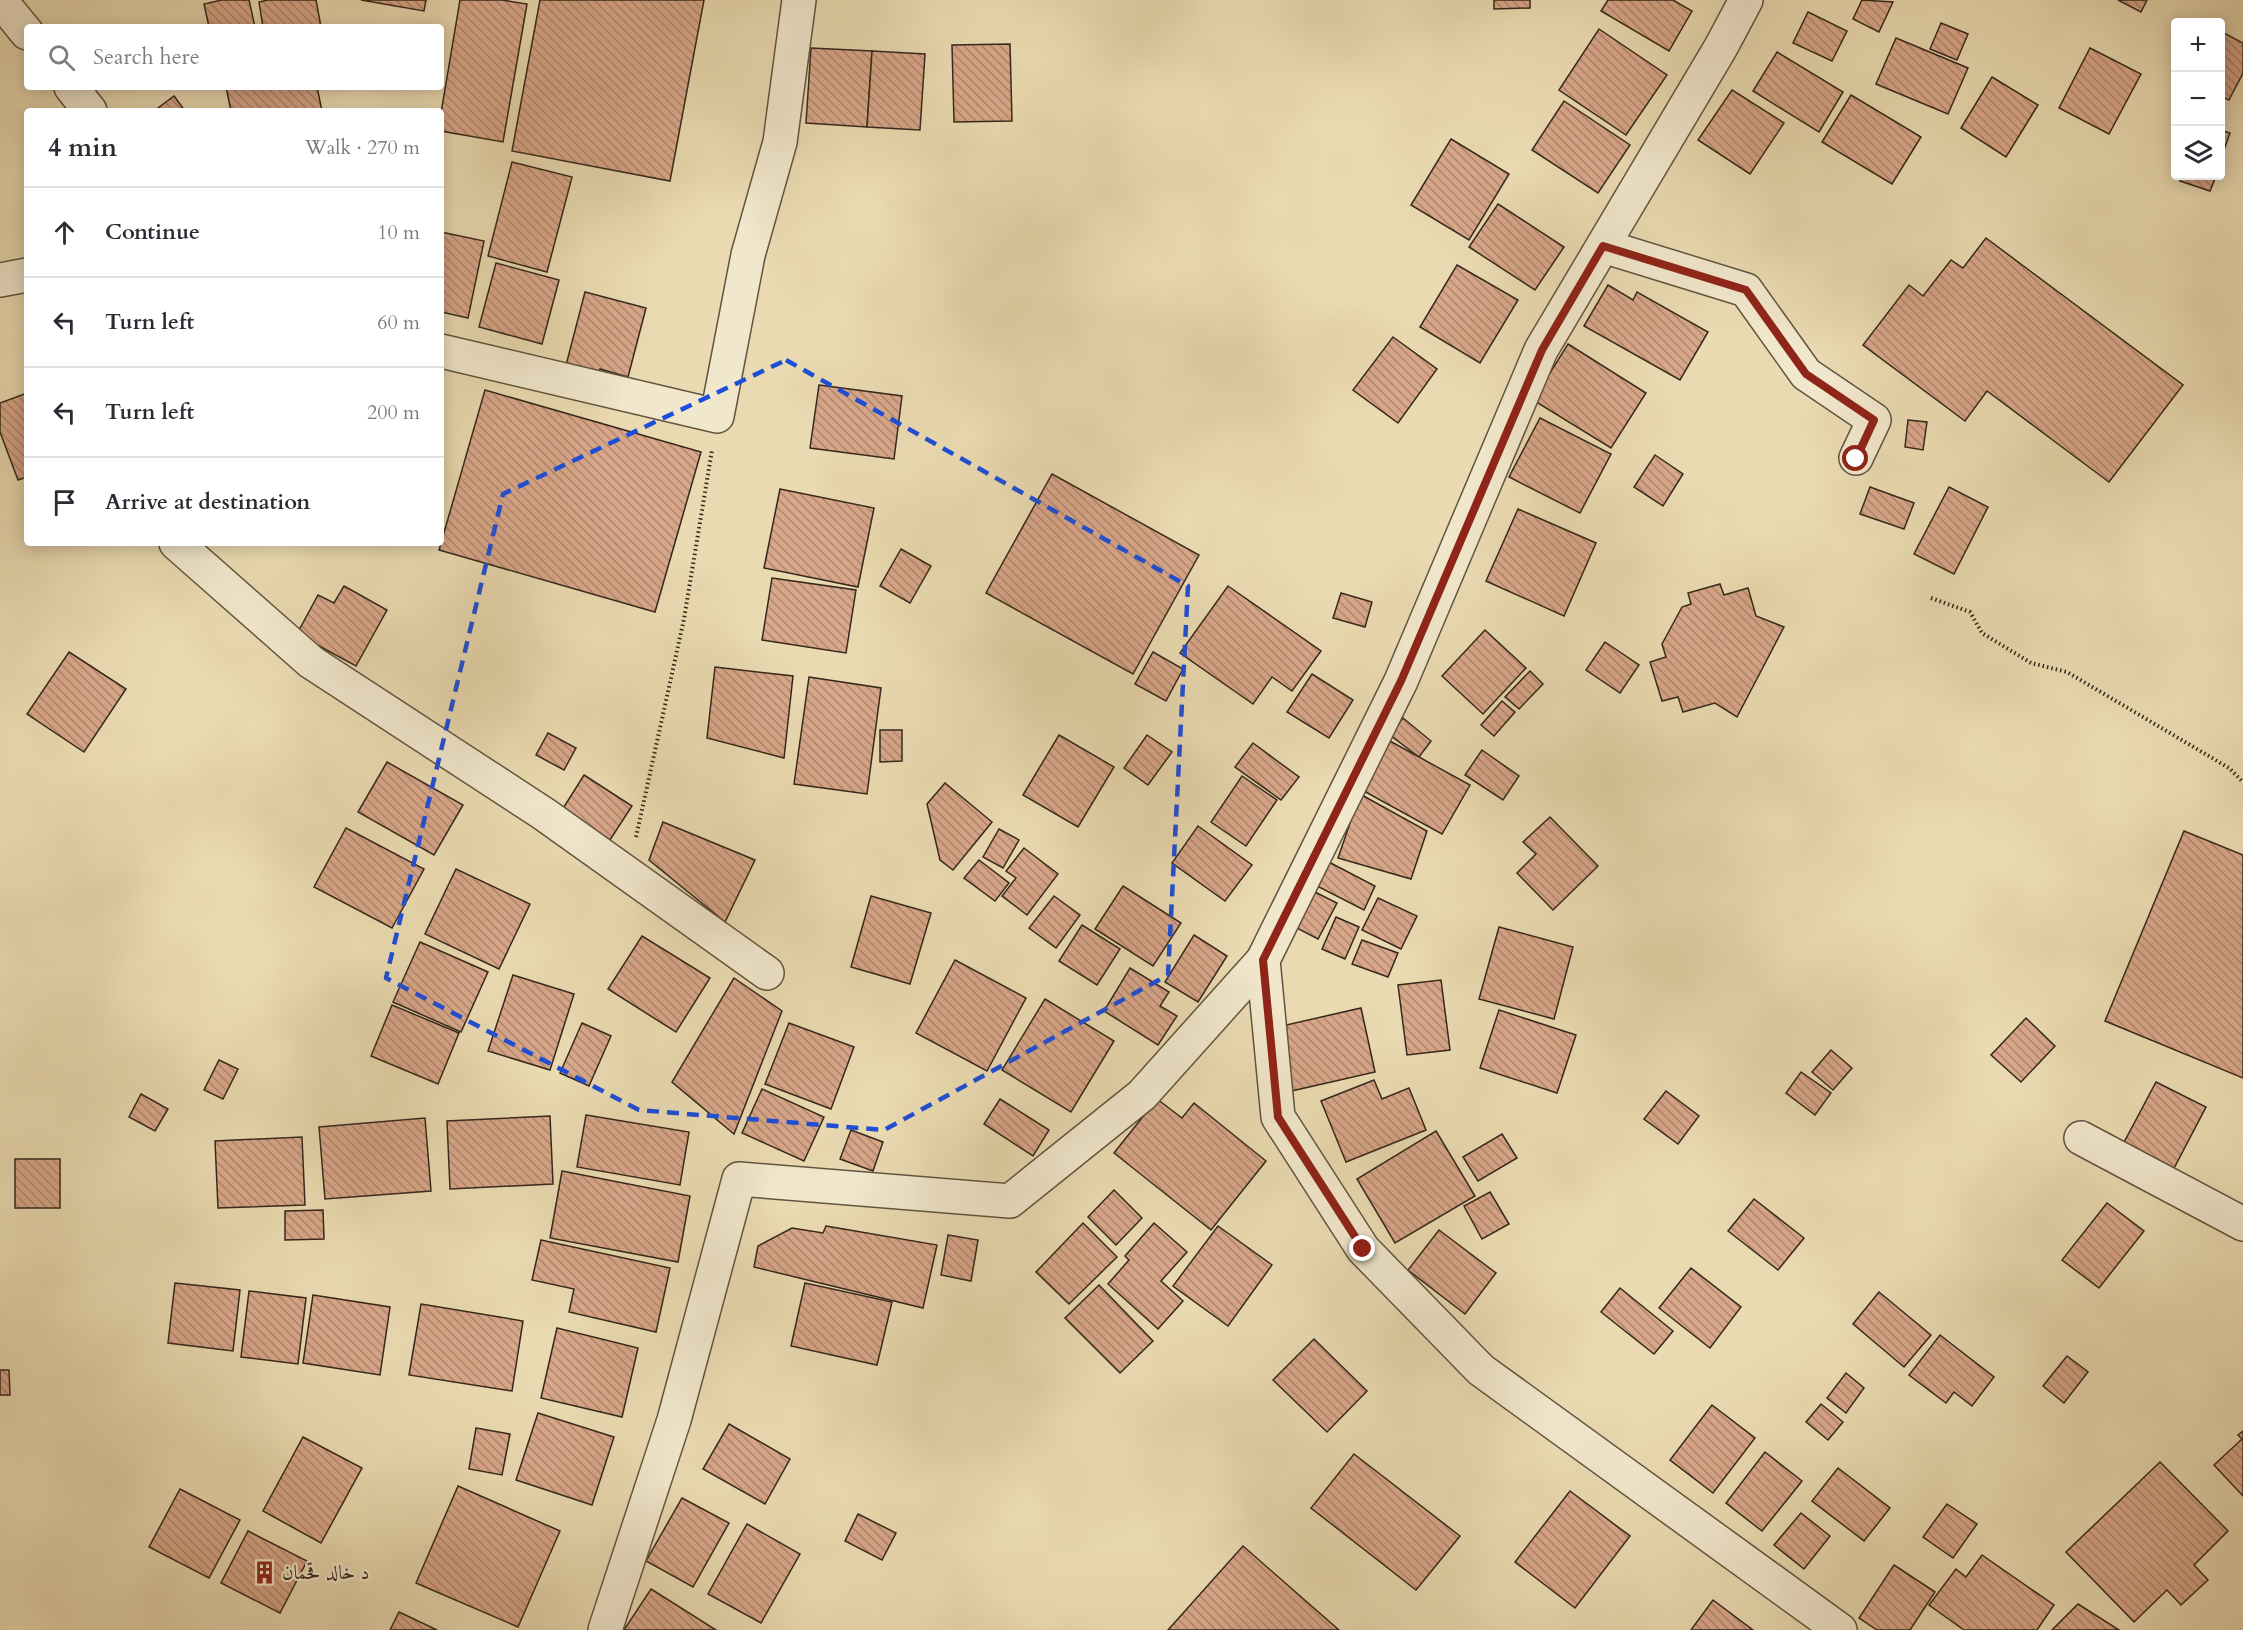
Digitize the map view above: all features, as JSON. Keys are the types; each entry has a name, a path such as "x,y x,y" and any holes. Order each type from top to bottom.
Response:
{"street":[{"path":"0,0 24,29"},
{"path":"444,352 717,416 748,255 780,142 799,0"},
{"path":"605,1630 674,1420 739,1179 1010,1201 1142,1095 1263,960 1401,681 1542,350 1722,47 1746,0"},
{"path":"73,90 88,108"},
{"path":"1603,246 1746,290 1806,374 1874,420 1856,459"},
{"path":"0,280 24,276"},
{"path":"179,546 311,662 544,814 767,973"},
{"path":"1263,960 1278,1117 1363,1249 1481,1370 1840,1630"},
{"path":"2081,1138 2243,1224"}],"path":[{"path":"628,874 684,619 717,416"},
{"path":"1931,598 1970,612 1982,633 2031,663 2067,672 2229,768 2243,782"}],"highlighted area":[{"path":"786,360 1188,586 1168,975 884,1130 639,1110 386,978 503,494"}],"building":[{"path":"222,0 249,0 254,24 208,24 204,4"},
{"path":"316,0 320,24 263,24 259,2"},
{"path":"361,0 426,0 424,11"},
{"path":"460,0 502,0 527,4 503,142 444,132 444,108 442,108"},
{"path":"540,0 704,0 670,181 512,151"},
{"path":"1494,0 1530,0 1530,8 1494,9"},
{"path":"1608,0 1673,0 1692,11 1669,51 1601,11"},
{"path":"1862,0 1893,2 1879,32 1853,19"},
{"path":"2118,0 2147,0 2141,12"},
{"path":"1808,12 1847,31 1832,61 1793,43"},
{"path":"1941,23 1968,34 1957,60 1930,49"},
{"path":"1599,29 1667,75 1626,135 1559,90"},
{"path":"2225,34 2243,43 2243,73 2229,100 2225,98"},
{"path":"1896,38 1968,68 1948,114 1876,84"},
{"path":"1010,44 1012,121 954,122 952,45"},
{"path":"811,48 872,51 867,127 806,123"},
{"path":"2090,48 2141,74 2109,134 2059,108"},
{"path":"872,51 925,54 920,130 867,127"},
{"path":"1777,52 1843,92 1819,132 1753,91"},
{"path":"1992,77 2038,105 2006,157 1961,128"},
{"path":"227,90 318,90 321,108 230,108"},
{"path":"1732,90 1784,123 1750,174 1698,140"},
{"path":"1851,95 1921,137 1892,184 1822,142"},
{"path":"174,96 183,108 158,108"},
{"path":"1564,101 1630,145 1598,193 1532,150"},
{"path":"2225,132 2230,133 2225,147"},
{"path":"1451,139 1509,174 1469,240 1411,205"},
{"path":"512,162 572,177 547,272 488,256"},
{"path":"2180,180 2214,180 2210,191"},
{"path":"1498,204 1564,247 1535,290 1469,247"},
{"path":"444,233 484,241 468,318 444,313"},
{"path":"1986,238 2183,385 2109,482 1987,391 1965,421 1863,345 1909,285 1923,296 1951,260 1963,268"},
{"path":"496,263 559,280 542,344 479,327"},
{"path":"1457,265 1518,300 1480,363 1420,327"},
{"path":"1608,285 1633,300 1637,292 1708,332 1680,380 1584,326"},
{"path":"585,292 646,308 628,377 600,369 598,378 565,369"},
{"path":"1393,337 1437,369 1398,423 1353,390"},
{"path":"1568,344 1646,393 1611,448 1533,400"},
{"path":"819,385 902,396 894,459 810,448"},
{"path":"485,390 701,452 655,612 439,550 440,546 444,546 444,533"},
{"path":"24,394 24,478 18,480 0,432 0,403"},
{"path":"1540,418 1611,454 1580,513 1509,477"},
{"path":"1908,420 1927,422 1923,450 1905,447"},
{"path":"1655,455 1683,474 1663,506 1634,487"},
{"path":"1052,474 1199,555 1133,674 986,593"},
{"path":"1870,487 1914,503 1904,529 1860,514"},
{"path":"1949,487 1988,507 1954,574 1914,554"},
{"path":"780,489 874,508 858,587 764,568"},
{"path":"1518,509 1596,543 1564,616 1486,581"},
{"path":"901,549 931,566 910,603 880,586"},
{"path":"772,578 856,590 846,653 762,640"},
{"path":"1720,584 1724,595 1748,588 1756,616 1784,627 1737,717 1715,703 1683,712 1678,697 1662,701 1650,662 1666,657 1662,644 1682,607 1691,604 1688,593"},
{"path":"344,586 387,610 356,666 297,634 318,595 334,603"},
{"path":"1228,586 1321,651 1292,691 1272,677 1253,704 1180,653"},
{"path":"1341,593 1372,602 1365,627 1333,618"},
{"path":"1485,630 1526,668 1483,714 1442,676"},
{"path":"1605,642 1639,665 1620,693 1586,670"},
{"path":"69,652 126,689 84,752 27,714"},
{"path":"1153,652 1183,669 1166,701 1135,684"},
{"path":"715,667 793,676 784,758 707,738"},
{"path":"1530,671 1543,684 1519,709 1505,697"},
{"path":"1312,674 1353,700 1329,738 1287,712"},
{"path":"809,677 881,688 867,794 794,784"},
{"path":"1502,701 1515,712 1494,736 1481,725"},
{"path":"1403,718 1431,741 1419,757 1390,735"},
{"path":"880,730 902,730 902,761 880,762"},
{"path":"548,733 576,748 564,770 536,755"},
{"path":"1059,735 1114,767 1078,827 1023,795"},
{"path":"1147,735 1172,752 1148,785 1124,768"},
{"path":"1388,740 1470,785 1442,834 1360,789"},
{"path":"1253,743 1299,777 1281,800 1235,767"},
{"path":"1482,750 1519,776 1503,800 1465,775"},
{"path":"387,762 463,805 434,855 358,812"},
{"path":"584,775 632,806 610,840 562,810"},
{"path":"1242,776 1277,800 1246,846 1211,822"},
{"path":"945,783 992,822 953,870 940,860 927,804"},
{"path":"1360,794 1427,831 1411,879 1338,858"},
{"path":"1550,817 1598,866 1553,910 1517,873 1536,854 1523,842"},
{"path":"663,822 755,860 725,922 649,860"},
{"path":"1198,826 1252,865 1225,901 1172,863"},
{"path":"346,828 424,869 392,928 314,887"},
{"path":"999,829 1019,840 1003,868 983,857"},
{"path":"2184,831 2243,855 2243,1078 2105,1021"},
{"path":"1024,848 1058,874 1027,915 1002,896 1016,878 1006,871"},
{"path":"1323,859 1375,886 1364,910 1311,883"},
{"path":"979,860 1009,883 995,901 964,878"},
{"path":"456,869 530,904 499,969 425,934"},
{"path":"1123,886 1181,923 1153,966 1095,929"},
{"path":"1311,890 1337,903 1318,939 1293,926"},
{"path":"871,896 931,913 910,984 851,967"},
{"path":"1054,896 1080,915 1056,948 1029,928"},
{"path":"1378,898 1417,916 1401,949 1362,930"},
{"path":"1336,917 1359,927 1345,959 1322,949"},
{"path":"1082,925 1120,949 1097,985 1059,961"},
{"path":"1499,927 1573,947 1554,1019 1479,999"},
{"path":"1194,935 1227,956 1198,1002 1165,982"},
{"path":"642,936 710,978 676,1032 608,989"},
{"path":"1362,940 1398,953 1388,977 1352,964"},
{"path":"420,942 488,972 461,1032 393,1002"},
{"path":"955,960 1026,998 987,1071 916,1033"},
{"path":"1130,968 1169,992 1160,1006 1177,1016 1158,1045 1104,1011"},
{"path":"513,975 574,994 550,1070 488,1051"},
{"path":"734,978 782,1011 734,1134 672,1082"},
{"path":"1441,980 1450,1050 1407,1055 1398,985"},
{"path":"1045,999 1114,1041 1071,1112 1002,1070"},
{"path":"392,1005 459,1033 438,1084 371,1056"},
{"path":"1361,1008 1375,1072 1287,1092 1273,1028"},
{"path":"1499,1010 1576,1035 1557,1093 1480,1068"},
{"path":"2026,1018 2055,1046 2021,1082 1991,1055"},
{"path":"582,1023 611,1036 589,1086 560,1073"},
{"path":"789,1023 854,1047 831,1109 765,1084"},
{"path":"1831,1050 1852,1068 1833,1090 1812,1072"},
{"path":"219,1060 238,1069 223,1099 204,1090"},
{"path":"1801,1072 1831,1093 1815,1115 1786,1093"},
{"path":"1374,1080 1382,1099 1409,1088 1426,1130 1346,1162 1321,1101"},
{"path":"2156,1082 2206,1107 2171,1174 2121,1148"},
{"path":"762,1089 824,1117 804,1161 742,1133"},
{"path":"1666,1091 1699,1116 1678,1144 1644,1119"},
{"path":"141,1094 168,1109 155,1131 129,1117"},
{"path":"1000,1099 1049,1130 1033,1156 984,1124"},
{"path":"1157,1099 1182,1118 1194,1103 1266,1161 1211,1230 1114,1153"},
{"path":"586,1115 689,1132 680,1185 577,1167"},
{"path":"550,1116 553,1184 450,1189 447,1121"},
{"path":"425,1118 431,1191 325,1199 319,1127"},
{"path":"851,1130 883,1142 873,1171 840,1159"},
{"path":"1436,1131 1475,1196 1395,1243 1357,1179"},
{"path":"1502,1134 1517,1158 1478,1181 1463,1157"},
{"path":"302,1137 305,1205 218,1208 215,1141"},
{"path":"15,1159 60,1159 60,1208 15,1208"},
{"path":"562,1171 690,1196 678,1262 550,1238"},
{"path":"1114,1190 1142,1218 1116,1245 1088,1217"},
{"path":"1490,1192 1509,1224 1482,1239 1464,1206"},
{"path":"1754,1199 1804,1238 1778,1270 1728,1231"},
{"path":"2107,1203 2144,1231 2099,1288 2062,1260"},
{"path":"323,1210 324,1239 285,1240 285,1211"},
{"path":"1083,1223 1117,1257 1069,1304 1036,1272"},
{"path":"1154,1223 1187,1252 1161,1281 1183,1301 1158,1329 1108,1284 1129,1260 1125,1256"},
{"path":"826,1226 937,1245 923,1308 754,1267 758,1246 792,1228 823,1233"},
{"path":"1218,1226 1272,1265 1228,1326 1173,1286"},
{"path":"1439,1230 1496,1273 1465,1314 1408,1270"},
{"path":"948,1235 978,1240 971,1281 941,1275"},
{"path":"541,1240 670,1268 656,1332 569,1312 574,1289 532,1280"},
{"path":"1691,1268 1741,1307 1710,1348 1659,1308"},
{"path":"175,1283 240,1290 233,1351 168,1343"},
{"path":"805,1283 892,1302 877,1365 791,1346"},
{"path":"1099,1285 1153,1341 1120,1373 1065,1318"},
{"path":"1620,1288 1673,1331 1654,1354 1601,1312"},
{"path":"249,1291 306,1298 298,1364 241,1357"},
{"path":"1879,1292 1931,1335 1904,1367 1853,1324"},
{"path":"313,1295 390,1307 380,1375 303,1363"},
{"path":"421,1304 523,1321 512,1391 409,1375"},
{"path":"557,1328 638,1348 622,1417 541,1398"},
{"path":"1940,1335 1994,1377 1972,1406 1954,1392 1946,1403 1909,1375"},
{"path":"1314,1339 1367,1391 1327,1432 1273,1380"},
{"path":"2067,1356 2088,1372 2064,1403 2043,1386"},
{"path":"0,1370 9,1370 10,1395 0,1395"},
{"path":"1846,1373 1864,1388 1846,1413 1827,1398"},
{"path":"1821,1404 1843,1422 1828,1440 1806,1422"},
{"path":"1712,1405 1755,1438 1713,1493 1670,1460"},
{"path":"538,1413 614,1437 592,1505 516,1480"},
{"path":"729,1424 790,1459 765,1504 703,1469"},
{"path":"476,1428 510,1434 502,1475 469,1469"},
{"path":"2243,1431 2243,1496 2214,1465 2242,1439 2238,1435"},
{"path":"303,1437 362,1468 321,1543 263,1511"},
{"path":"1765,1452 1802,1481 1762,1531 1726,1503"},
{"path":"1354,1454 1460,1536 1416,1590 1311,1508"},
{"path":"2160,1462 2228,1531 2194,1565 2208,1580 2181,1605 2167,1590 2134,1622 2066,1552"},
{"path":"1838,1468 1890,1508 1864,1541 1812,1501"},
{"path":"458,1486 560,1531 518,1627 416,1583"},
{"path":"180,1489 240,1520 209,1578 149,1547"},
{"path":"1570,1491 1630,1536 1575,1608 1515,1562"},
{"path":"682,1498 729,1523 693,1587 646,1561"},
{"path":"1947,1504 1977,1524 1953,1558 1923,1537"},
{"path":"1801,1513 1830,1536 1804,1569 1774,1545"},
{"path":"858,1514 896,1533 882,1560 845,1541"},
{"path":"747,1524 800,1554 761,1623 708,1594"},
{"name":"د خالد قحمان","path":"248,1531 307,1561 280,1613 221,1583"},
{"path":"1243,1546 1339,1630 1168,1630"},
{"path":"1982,1555 2054,1605 2037,1630 1964,1630 1929,1605 1956,1569 1966,1577"},
{"path":"1894,1565 1935,1592 1910,1630 1877,1630 1859,1618"},
{"path":"651,1589 716,1630 624,1630"},
{"path":"1713,1600 1753,1630 1691,1630"},
{"path":"2078,1604 2119,1630 2052,1630"},
{"path":"399,1612 437,1630 390,1630"}],"place":[{"name":"د خالد قحمان","path":"264,1572"}],"route":[{"path":"1363,1249 1278,1117 1263,960 1401,681 1542,350 1603,246 1746,290 1806,374 1874,420 1856,459"}]}
